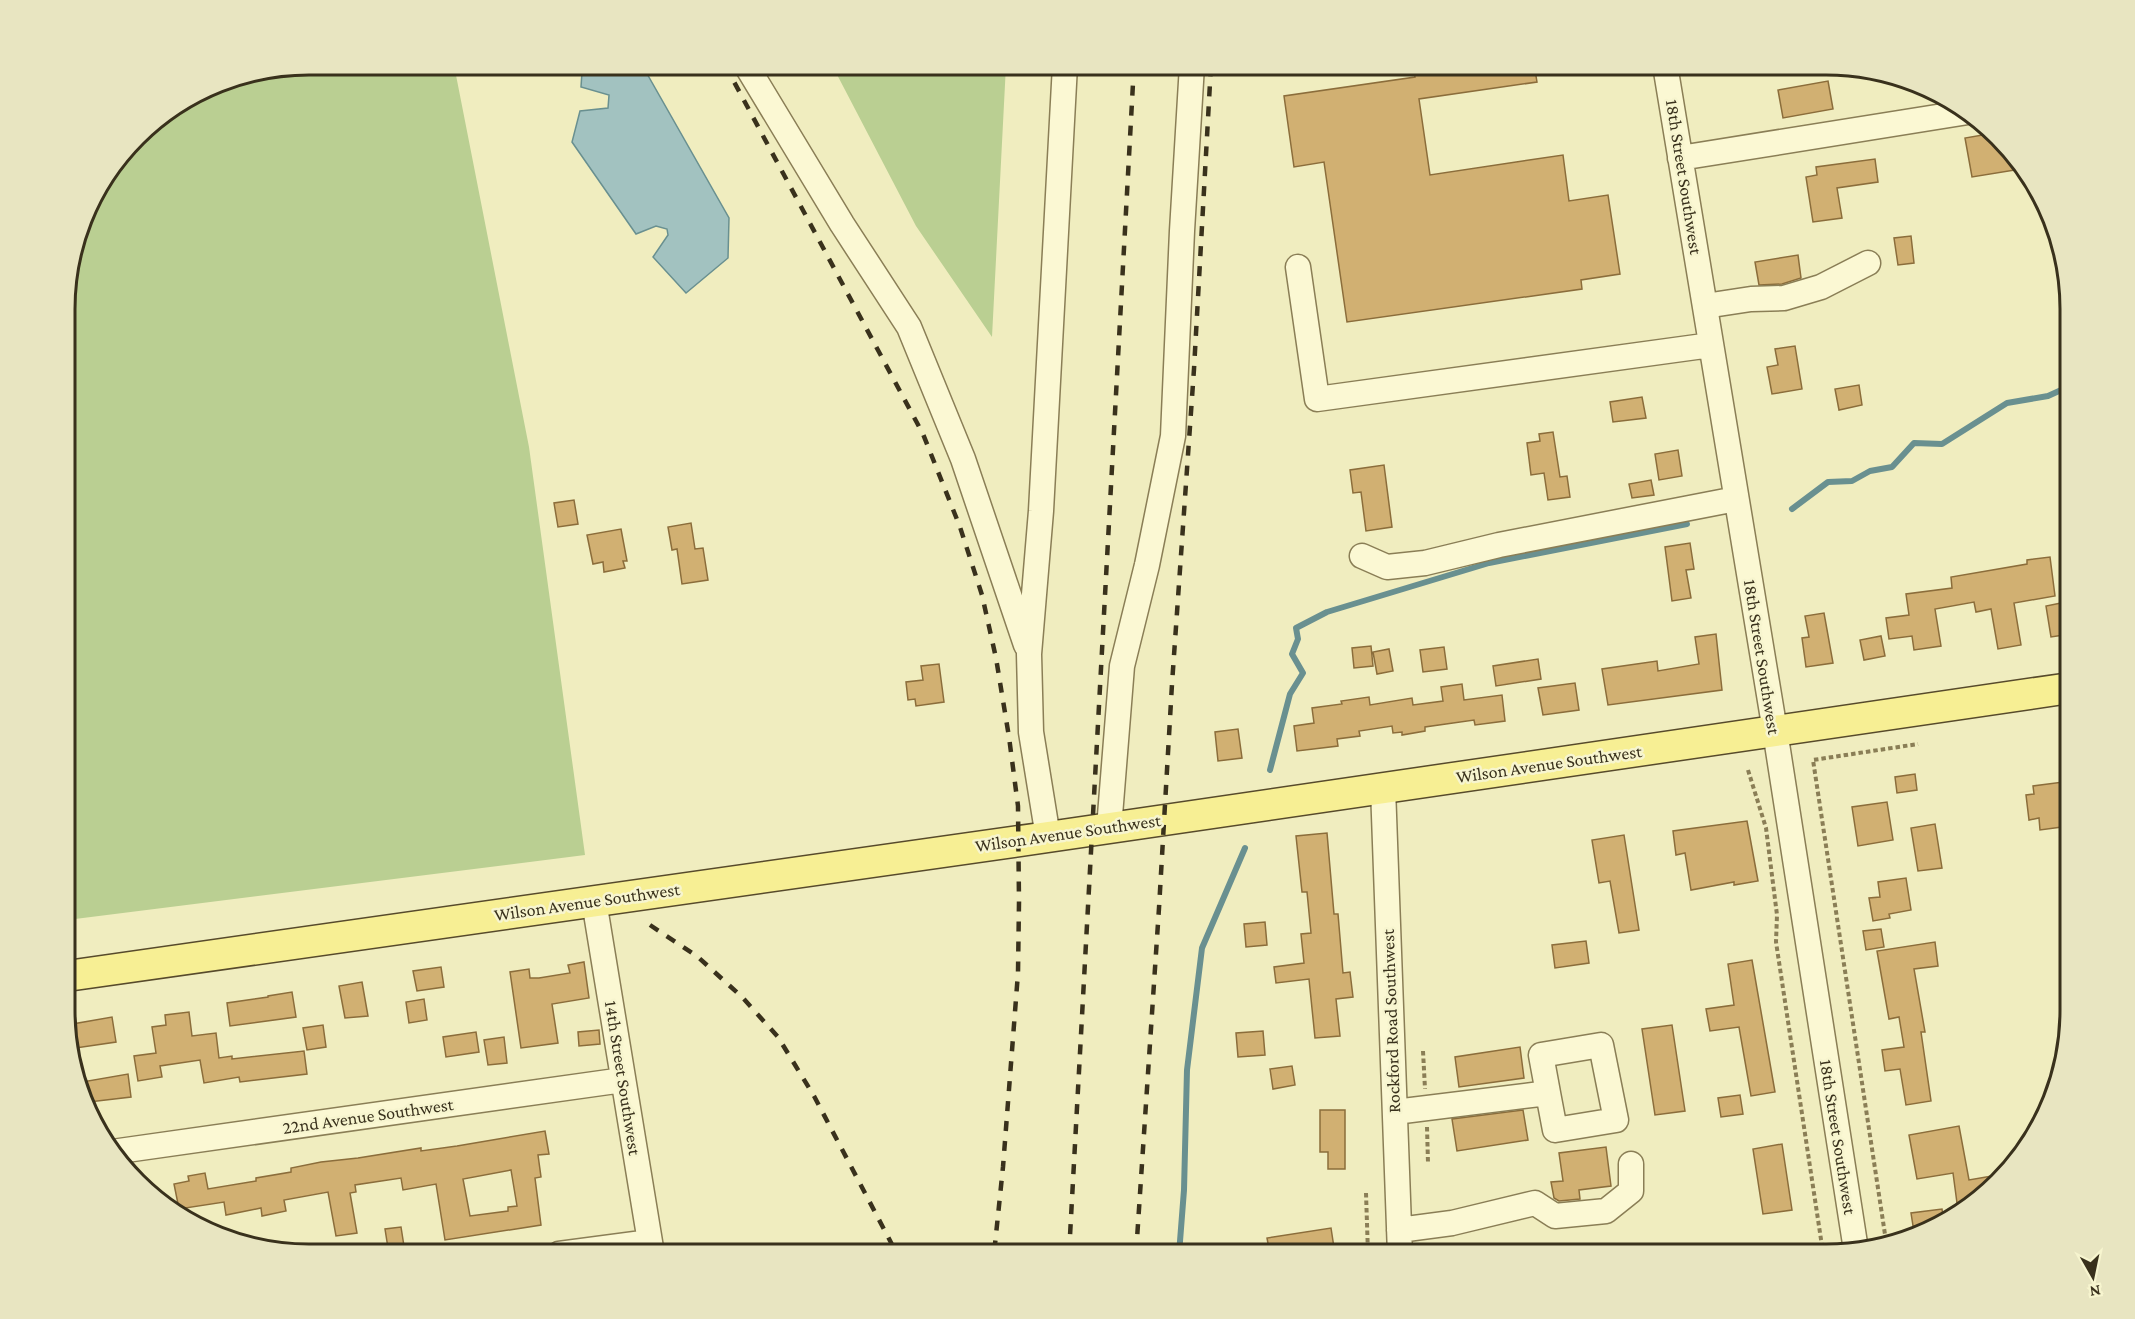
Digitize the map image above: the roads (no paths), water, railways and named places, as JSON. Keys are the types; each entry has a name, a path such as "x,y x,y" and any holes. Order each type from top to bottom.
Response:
{"main road":[{"name":"Wilson Avenue Southwest","path":"75,975 1048,837 2060,689"}],"street":[{"path":"753,75 842,224 909,327 963,459 1029,654"},
{"path":"1048,837 1031,732 1029,654 1042,499 1064,75"},
{"path":"1109,828 1122,666 1147,565 1173,436 1181,242 1191,75"},
{"name":"18th Street Southwest","path":"1667,75 1775,731 1855,1242"},
{"path":"1680,158 1956,114"},
{"path":"1705,306 1751,299 1784,298 1821,287 1868,263"},
{"path":"1298,267 1317,399 1711,345"},
{"path":"1362,556 1386,567 1425,563 1511,543 1736,499"},
{"name":"Rockford Road Southwest","path":"1383,788 1400,1244"},
{"name":"14th Street Southwest","path":"594,901 650,1244"},
{"name":"22nd Avenue Southwest","path":"121,1151 623,1080"},
{"path":"1395,1112 1548,1093"},
{"path":"1399,1230 1444,1225 1535,1203 1555,1216 1606,1211 1631,1191 1631,1164"}],"water":[{"path":"582,75 648,75 729,218 728,258 686,293 653,257 668,235 667,229 656,226 636,234 572,142 580,111 608,108 609,95 581,87"}],"waterway":[{"path":"1792,509 1828,482 1852,481 1870,471 1892,467 1914,443 1942,444 2007,403 2048,396 2060,391"},
{"path":"1270,770 1290,694 1303,673 1292,654 1298,639 1296,628 1327,612 1489,563 1687,524"},
{"path":"1180,1244 1184,1190 1187,1070 1202,948 1245,848"}],"railway":[{"path":"730,75 923,434 960,527 982,595 996,658 1018,806 1018,973 995,1244"},
{"path":"1070,1244 1133,75"},
{"path":"1137,1244 1194,369 1210,75"},
{"path":"650,925 698,957 742,997 778,1037 814,1096 892,1244"}]}
